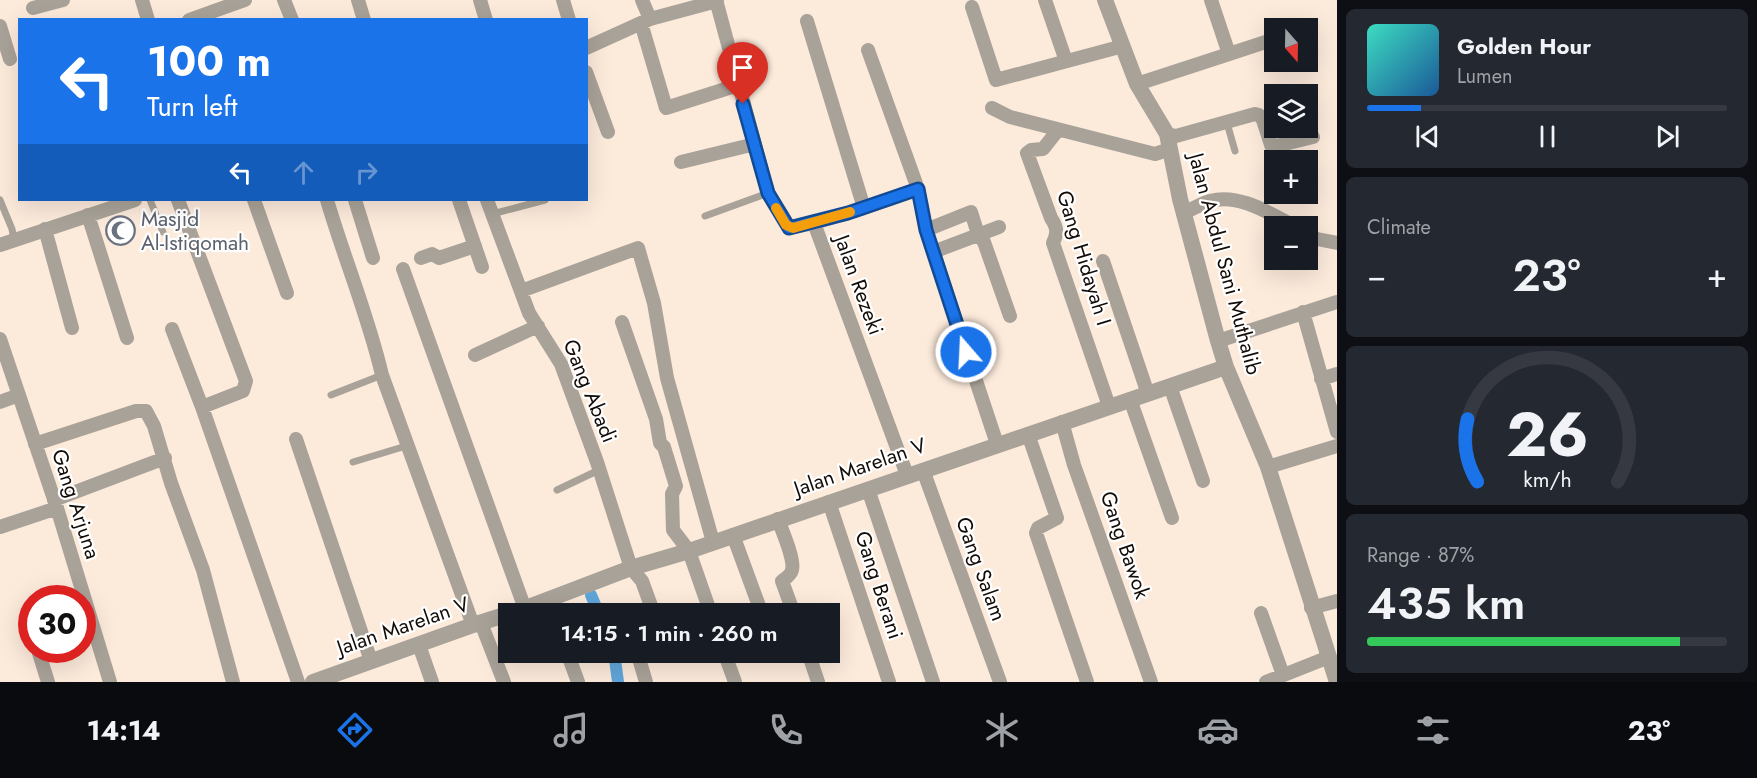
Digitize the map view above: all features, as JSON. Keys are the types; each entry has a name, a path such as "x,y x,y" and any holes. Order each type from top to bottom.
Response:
{"street":[{"path":"33,8 63,0"},
{"path":"142,0 147,18"},
{"path":"195,18 245,0"},
{"path":"284,0 291,18"},
{"path":"358,0 363,18"},
{"path":"480,0 485,18"},
{"path":"563,0 568,18"},
{"path":"642,0 666,108 738,85"},
{"path":"1046,0 1066,61"},
{"name":"Jalan Abdul Sani Muthalib","path":"1105,0 1137,84 1170,147 1182,206 1226,367 1268,467 1336,682"},
{"path":"1211,0 1229,54"},
{"path":"588,47 688,4 716,1"},
{"name":"Jalan Rezeki","path":"716,1 768,193 789,228 814,223 915,472"},
{"path":"972,7 996,80 1123,46"},
{"path":"807,21 864,208"},
{"path":"0,26 10,59"},
{"path":"1137,84 1264,43"},
{"path":"868,50 918,189 926,230 997,444"},
{"path":"588,77 608,132"},
{"path":"992,108 1010,117 1056,133 1155,154 1170,147 1176,136 1255,114 1263,120 1273,150"},
{"name":"Gang Hidayah I","path":"1056,133 1043,149 1031,150 1028,153 1051,218 1056,226 1057,234 1053,243 1109,406"},
{"path":"1283,150 1311,138"},
{"path":"681,162 755,144"},
{"path":"814,223 918,189"},
{"path":"0,245 132,201"},
{"path":"178,201 246,381 243,391 202,407"},
{"path":"254,201 288,293"},
{"path":"327,201 406,446 477,624 504,682"},
{"path":"355,201 373,258"},
{"path":"459,201 482,267"},
{"name":"Gang Abadi","path":"487,201 529,313 561,364 631,568 642,581 650,603"},
{"path":"1182,206 1211,201 1235,201 1275,216"},
{"path":"926,230 971,212 1010,316"},
{"path":"88,215 127,338"},
{"path":"933,252 999,227"},
{"path":"45,229 72,328"},
{"path":"1318,239 1337,243"},
{"path":"421,258 432,254 439,258 475,246"},
{"path":"521,291 638,248 654,303 667,378 713,542"},
{"path":"1103,261 1148,393"},
{"path":"404,269 512,603"},
{"path":"1218,341 1337,302"},
{"path":"1303,312 1337,432"},
{"path":"622,322 656,419 660,443 664,447 676,486 672,494 673,530 689,551 707,603"},
{"path":"475,355 537,326"},
{"path":"172,329 202,407 298,682"},
{"name":"Gang Arjuna","path":"0,341 55,504 110,682"},
{"name":"Jalan Marelan V","path":"556,603 631,568 689,551 1226,367"},
{"path":"1321,379 1337,374"},
{"path":"1170,386 1203,481"},
{"path":"0,402 19,395"},
{"path":"1130,399 1172,518"},
{"path":"35,444 136,411 146,411 154,426 171,483 202,570 233,682"},
{"name":"Gang Bawok","path":"1062,422 1074,465 1151,682"},
{"path":"1028,434 1057,518 1038,528 1036,533 1087,682"},
{"path":"296,439 371,661"},
{"path":"1268,467 1337,446"},
{"path":"0,527 165,458"},
{"name":"Gang Salam","path":"915,472 1000,682"},
{"path":"865,490 926,682"},
{"path":"865,490 933,682"},
{"name":"Gang Berani","path":"829,502 889,682"},
{"path":"778,519 793,569 783,581 790,603"},
{"path":"733,535 758,603"},
{"path":"1311,608 1337,601"},
{"path":"1261,613 1283,675"},
{"name":"Jalan Marelan V","path":"314,682 498,617"},
{"path":"419,645 432,682"},
{"path":"1266,682 1329,657"},
{"path":"42,663 48,682"},
{"path":"571,663 578,682"},
{"path":"640,663 646,682"},
{"path":"728,663 735,682"},
{"path":"812,663 818,682"}],"lane":[{"path":"1227,123 1235,151"},
{"path":"705,216 768,193"},
{"path":"0,200 14,240"},
{"path":"150,201 163,232"},
{"path":"492,214 540,201"},
{"path":"331,395 382,375"},
{"path":"353,462 406,446"},
{"path":"557,490 599,470"}],"waterway":[{"path":"591,595 594,603"},
{"path":"615,663 618,682"}],"slow traffic":[{"path":"776,208 789,228 850,212"}],"place":[{"name":"Masjid Al-Istiqomah","path":"120,231"}],"route":[{"path":"743,104 768,193 789,228 848,213 918,189 926,230 966,352"}]}
